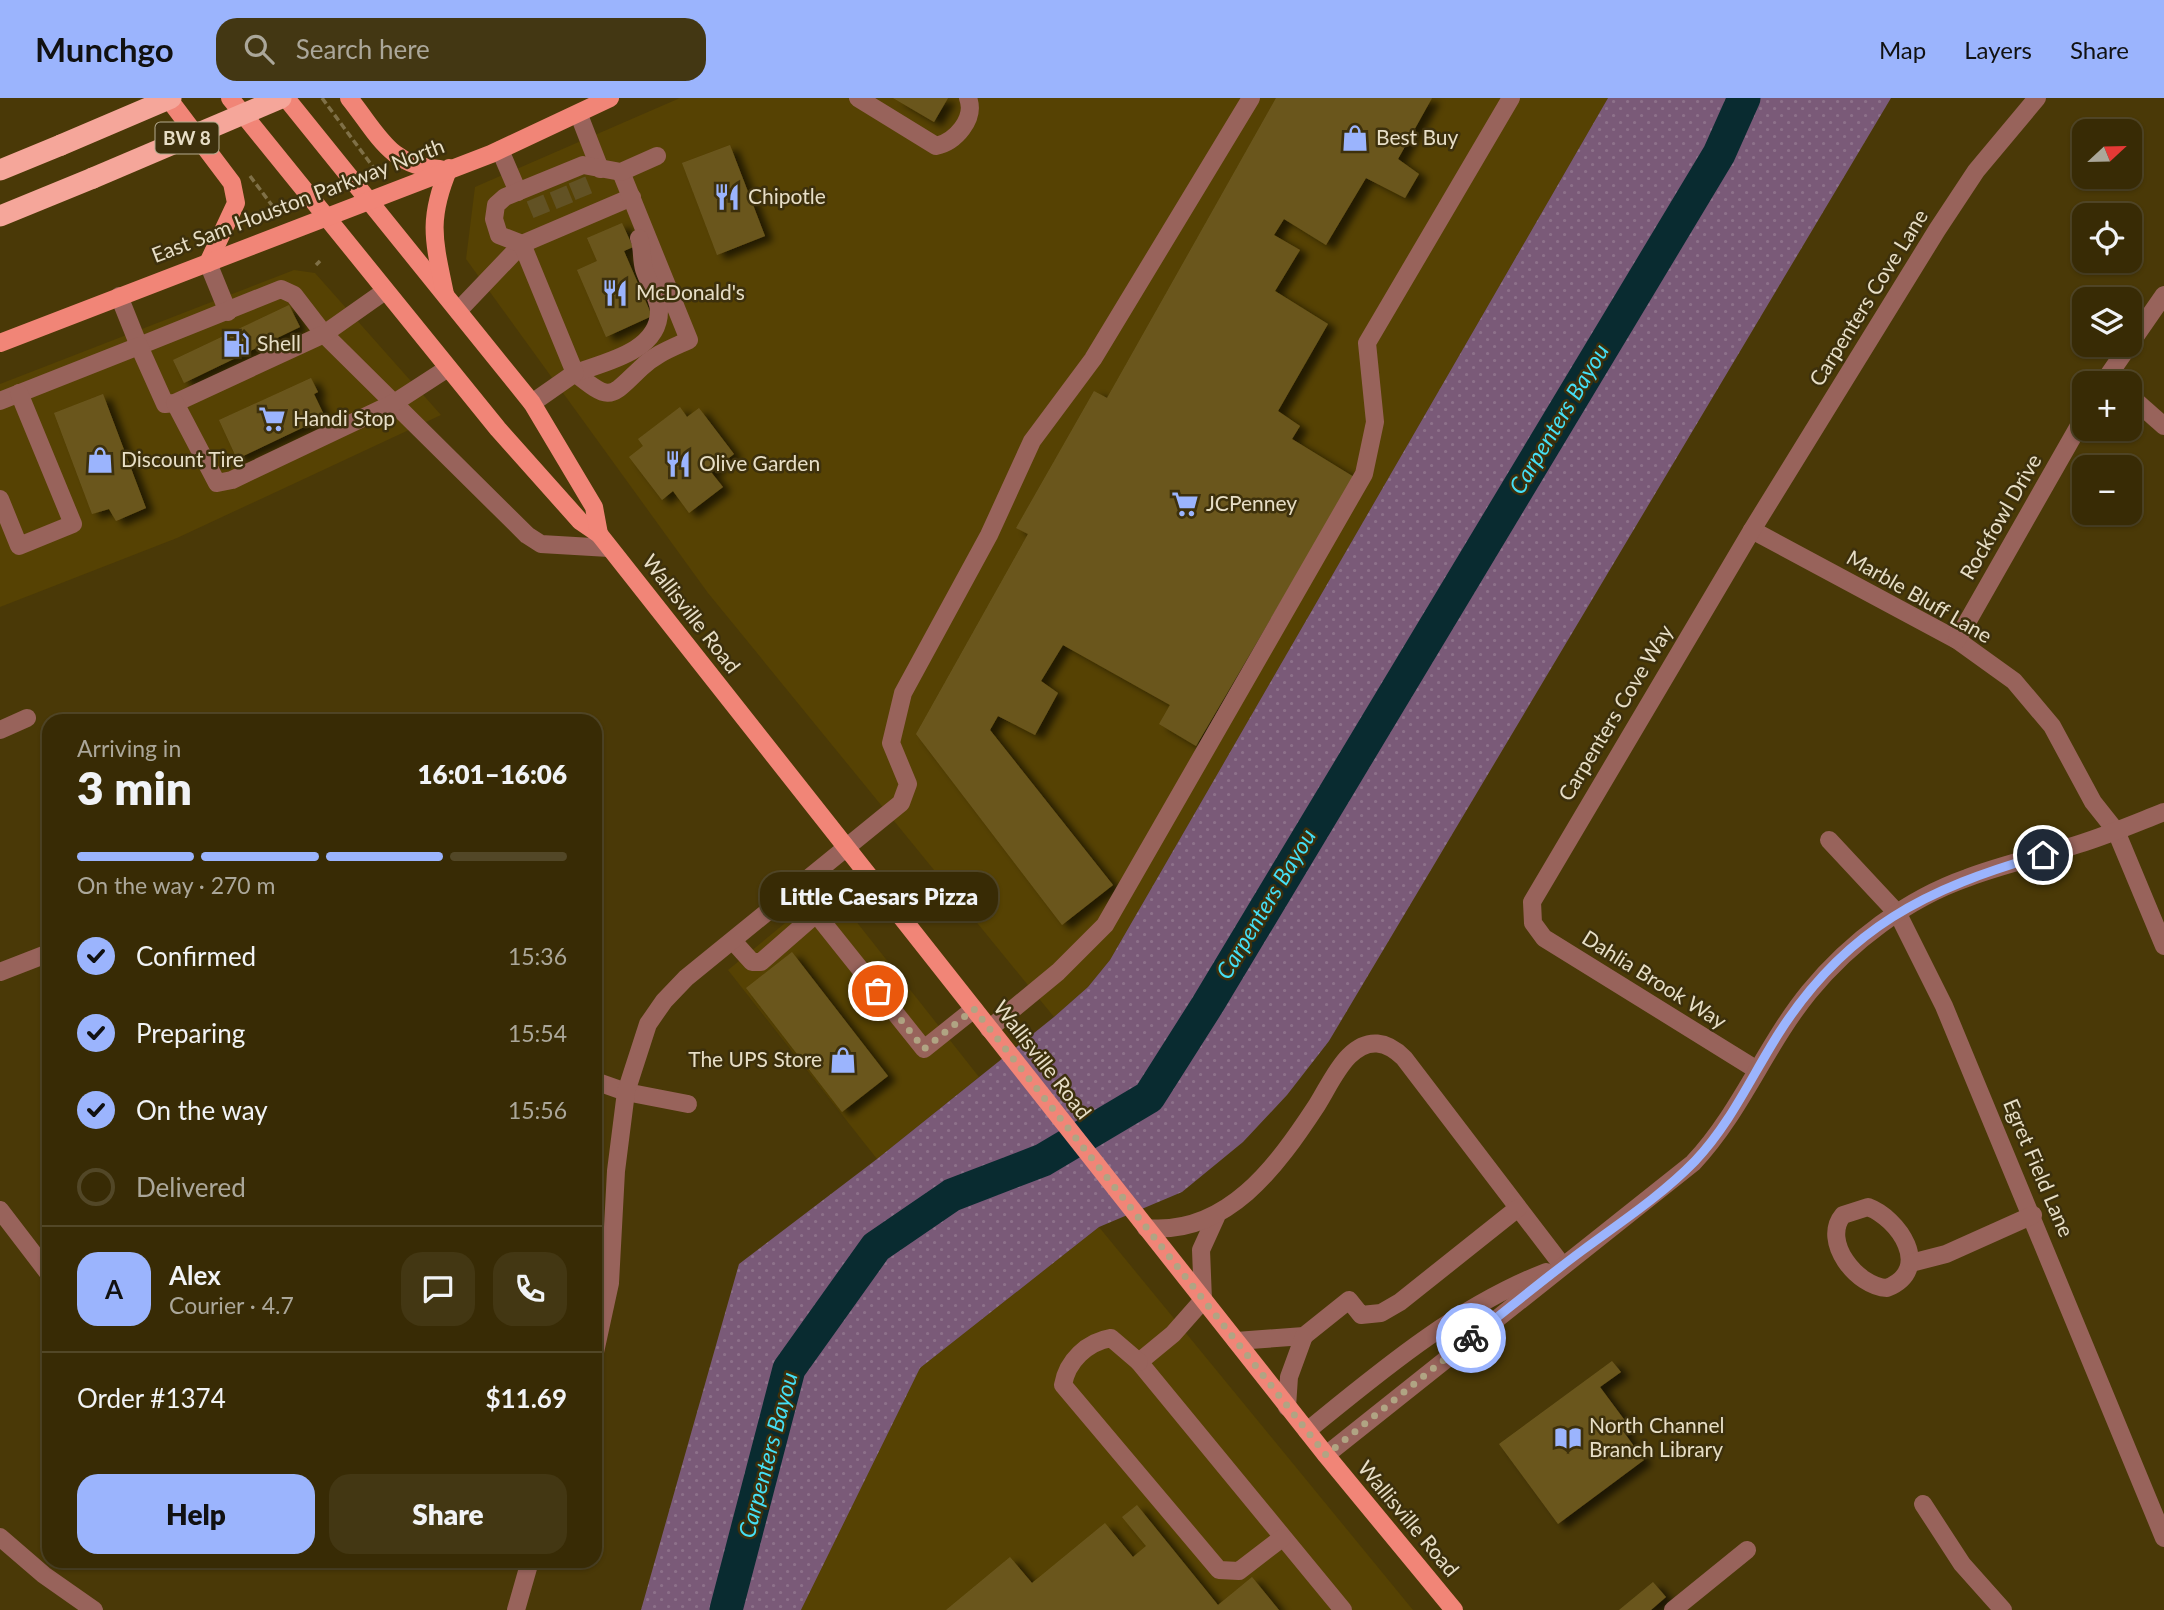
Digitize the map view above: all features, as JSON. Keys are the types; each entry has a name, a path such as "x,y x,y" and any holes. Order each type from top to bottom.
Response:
{"highway":[{"name":"BW 8","path":"0,170 170,98"},
{"name":"BW 8","path":"0,216 283,98"}],"main road":[{"path":"170,98 232,183 236,203 208,263"},
{"name":"Wallisville Road","path":"230,98 448,368 580,522 604,541 1116,1191 1326,1455 1454,1610"},
{"name":"Wallisville Road","path":"283,98 532,403 594,507 604,541"},
{"path":"349,98 401,160 418,168 447,169 436,199 433,234 445,296"},
{"name":"East Sam Houston Parkway North","path":"0,343 500,150 579,115 610,98"}],"street":[{"path":"858,98 936,146 949,143 964,127 970,104 968,98"},
{"path":"602,1308 610,1283 616,1171 626,1092 648,1024 664,1000 901,803 908,784 891,743 902,693 989,535 1032,441 1093,359 1251,98"},
{"path":"989,1029 1058,972 1105,925 1364,474 1375,422 1367,343 1511,98"},
{"name":"Carpenters Cove Lane","path":"1752,530 1937,230 1976,171 2037,98"},
{"path":"579,115 600,169"},
{"path":"500,150 528,192"},
{"path":"458,312 522,244 550,233 562,199 583,165 621,172 657,156"},
{"path":"621,172 632,197 689,340 661,352 621,390 599,393 575,373 522,244 499,235 494,219 496,205 528,192 562,199 592,214 632,197"},
{"path":"584,197 592,214"},
{"path":"542,215 550,233"},
{"path":"532,403 575,373 629,352 648,340 659,308 643,265 643,248 639,236 641,220"},
{"path":"208,263 228,312"},
{"path":"0,401 281,289 294,295 324,334 527,535 541,544 604,541"},
{"path":"119,296 158,394 165,404 175,403 324,334 385,291"},
{"path":"2113,371 2164,296"},
{"path":"175,403 217,483 232,480 394,403 448,368"},
{"path":"0,499 19,546 73,524 19,393"},
{"path":"2142,407 2164,426"},
{"name":"Rockfowl Drive","path":"1957,640 2072,438"},
{"name":"Marble Bluff Lane","path":"1752,530 1957,640 2014,681 2052,726 2094,802 2116,831 2164,946"},
{"name":"Carpenters Cove Way","path":"1533,923 1531,912 1536,891 1752,530"},
{"path":"0,730 27,718"},
{"path":"1326,1455 1562,1265 1652,1199 1693,1163 1721,1132 1790,1017 1818,982 1851,948 1930,894 1966,878 2116,831 2164,812"},
{"name":"Egret Field Lane","path":"1829,840 1898,914 1944,1006 2033,1215 2164,1538"},
{"path":"797,890 924,1049 974,1009"},
{"path":"733,941 752,962 761,962 816,914"},
{"name":"Dahlia Brook Way","path":"1533,923 1544,939 1757,1070"},
{"path":"0,972 42,956"},
{"path":"1146,1228 1167,1230 1216,1217 1268,1174 1293,1142 1349,1056 1364,1046 1379,1042 1392,1046 1404,1058 1562,1265"},
{"path":"602,1083 626,1092 688,1104"},
{"path":"1868,1207 1875,1210 1908,1248 1911,1263 1908,1274 1895,1284 1887,1288 1872,1286 1836,1244 1834,1230 1837,1222 1850,1210 1868,1207"},
{"path":"1287,1406 1289,1377 1304,1336 1349,1300 1361,1315 1381,1313 1413,1293 1518,1208"},
{"path":"0,1210 42,1265"},
{"path":"1911,1263 1946,1254 2033,1215"},
{"path":"1139,1362 1174,1334 1203,1300 1201,1250 1216,1217"},
{"path":"1307,1431 1427,1336 1516,1283 1562,1265"},
{"path":"1236,1341 1304,1336"},
{"path":"1282,1538 1239,1571 1219,1570 1063,1385 1065,1370 1097,1340 1111,1338 1139,1362 1343,1610"},
{"path":"1923,1504 1962,1564 2003,1610"},
{"path":"0,1537 44,1575 94,1610"},
{"path":"1674,1610 1747,1550"},
{"path":"516,1610 528,1568"}],"path":[{"path":"322,98 379,175"}],"shaded area":[{"path":"680,98 1608,98 1110,960 1088,987 1054,1017 708,593 466,259 475,187"},
{"path":"1608,98 1891,98 1329,1041 1287,1095 1243,1142 1182,1192 1099,1227 920,1368 801,1610 641,1610 739,1264 877,1159 1054,1017 1088,987 1110,960"},
{"path":"294,270 315,273 441,415 177,538 0,607 0,384"},
{"path":"829,887 979,1077 877,1159 728,970"},
{"path":"1099,1227 1413,1610 801,1610 920,1368"}],"building":[{"path":"893,98 948,98 934,122"},
{"path":"1276,98 1432,98 1398,159 1419,174 1405,198 1366,178 1326,245 1284,219 1274,235 1300,250 1275,291 1328,324 1278,411 1300,426 1292,439 1354,477 1196,746 1159,724 1170,705 1063,645 1041,681 1058,693 1035,735 998,716 990,730 1113,885 1062,925 916,734 1028,534 1016,528 1094,391 1107,398"},
{"path":"730,145 765,236 717,255 682,163"},
{"name":"McDonald's","path":"622,223 633,247 624,251 652,316 606,337 577,270 597,261 587,238"},
{"name":"Shell","path":"289,305 300,327 184,383 173,360"},
{"name":"Handi Stop","path":"311,378 318,392 314,394 325,417 237,459 219,420"},
{"name":"Discount Tire","path":"103,394 146,508 116,521 109,509 92,514 54,413"},
{"name":"Olive Garden","path":"680,407 687,417 699,408 734,454 711,472 723,487 689,513 673,491 662,500 629,457 643,446 638,439"},
{"path":"792,952 888,1076 842,1112 746,988"},
{"name":"North Channel Branch Library","path":"1612,1361 1621,1372 1600,1387 1629,1426 1623,1431 1644,1460 1558,1524 1499,1444"},
{"path":"1137,1505 1218,1605 1252,1577 1279,1610 946,1610 1010,1557 1032,1583 1105,1523 1133,1557 1146,1546 1122,1517"},
{"path":"1653,1582 1666,1597 1651,1610 1619,1610"}],"waterway":[{"name":"Carpenters Bayou","path":"726,1610 789,1369 876,1247 952,1195 1043,1160 1149,1097 1208,1004 1719,154 1744,98"}],"tunnel":[{"path":"577,180 584,197"},
{"path":"558,189 565,206"},
{"path":"535,198 542,215"}],"way so far":[{"path":"878,991 924,1049 974,1009 1326,1455 1471,1338"}],"place":[{"name":"Best Buy","path":"1355,138"},
{"name":"Chipotle","path":"727,197"},
{"name":"McDonald's","path":"615,293"},
{"name":"Shell","path":"236,344"},
{"name":"Handi Stop","path":"272,419"},
{"name":"Discount Tire","path":"100,460"},
{"name":"Olive Garden","path":"678,464"},
{"name":"JCPenney","path":"1185,504"},
{"name":"Little Caesars Pizza","path":"878,991"},
{"name":"The UPS Store","path":"843,1060"},
{"name":"North Channel Branch Library","path":"1568,1438"}],"route":[{"path":"1471,1338 1562,1265 1652,1199 1693,1163 1721,1132 1790,1017 1818,982 1851,948 1930,894 1966,878 2043,855"}]}
